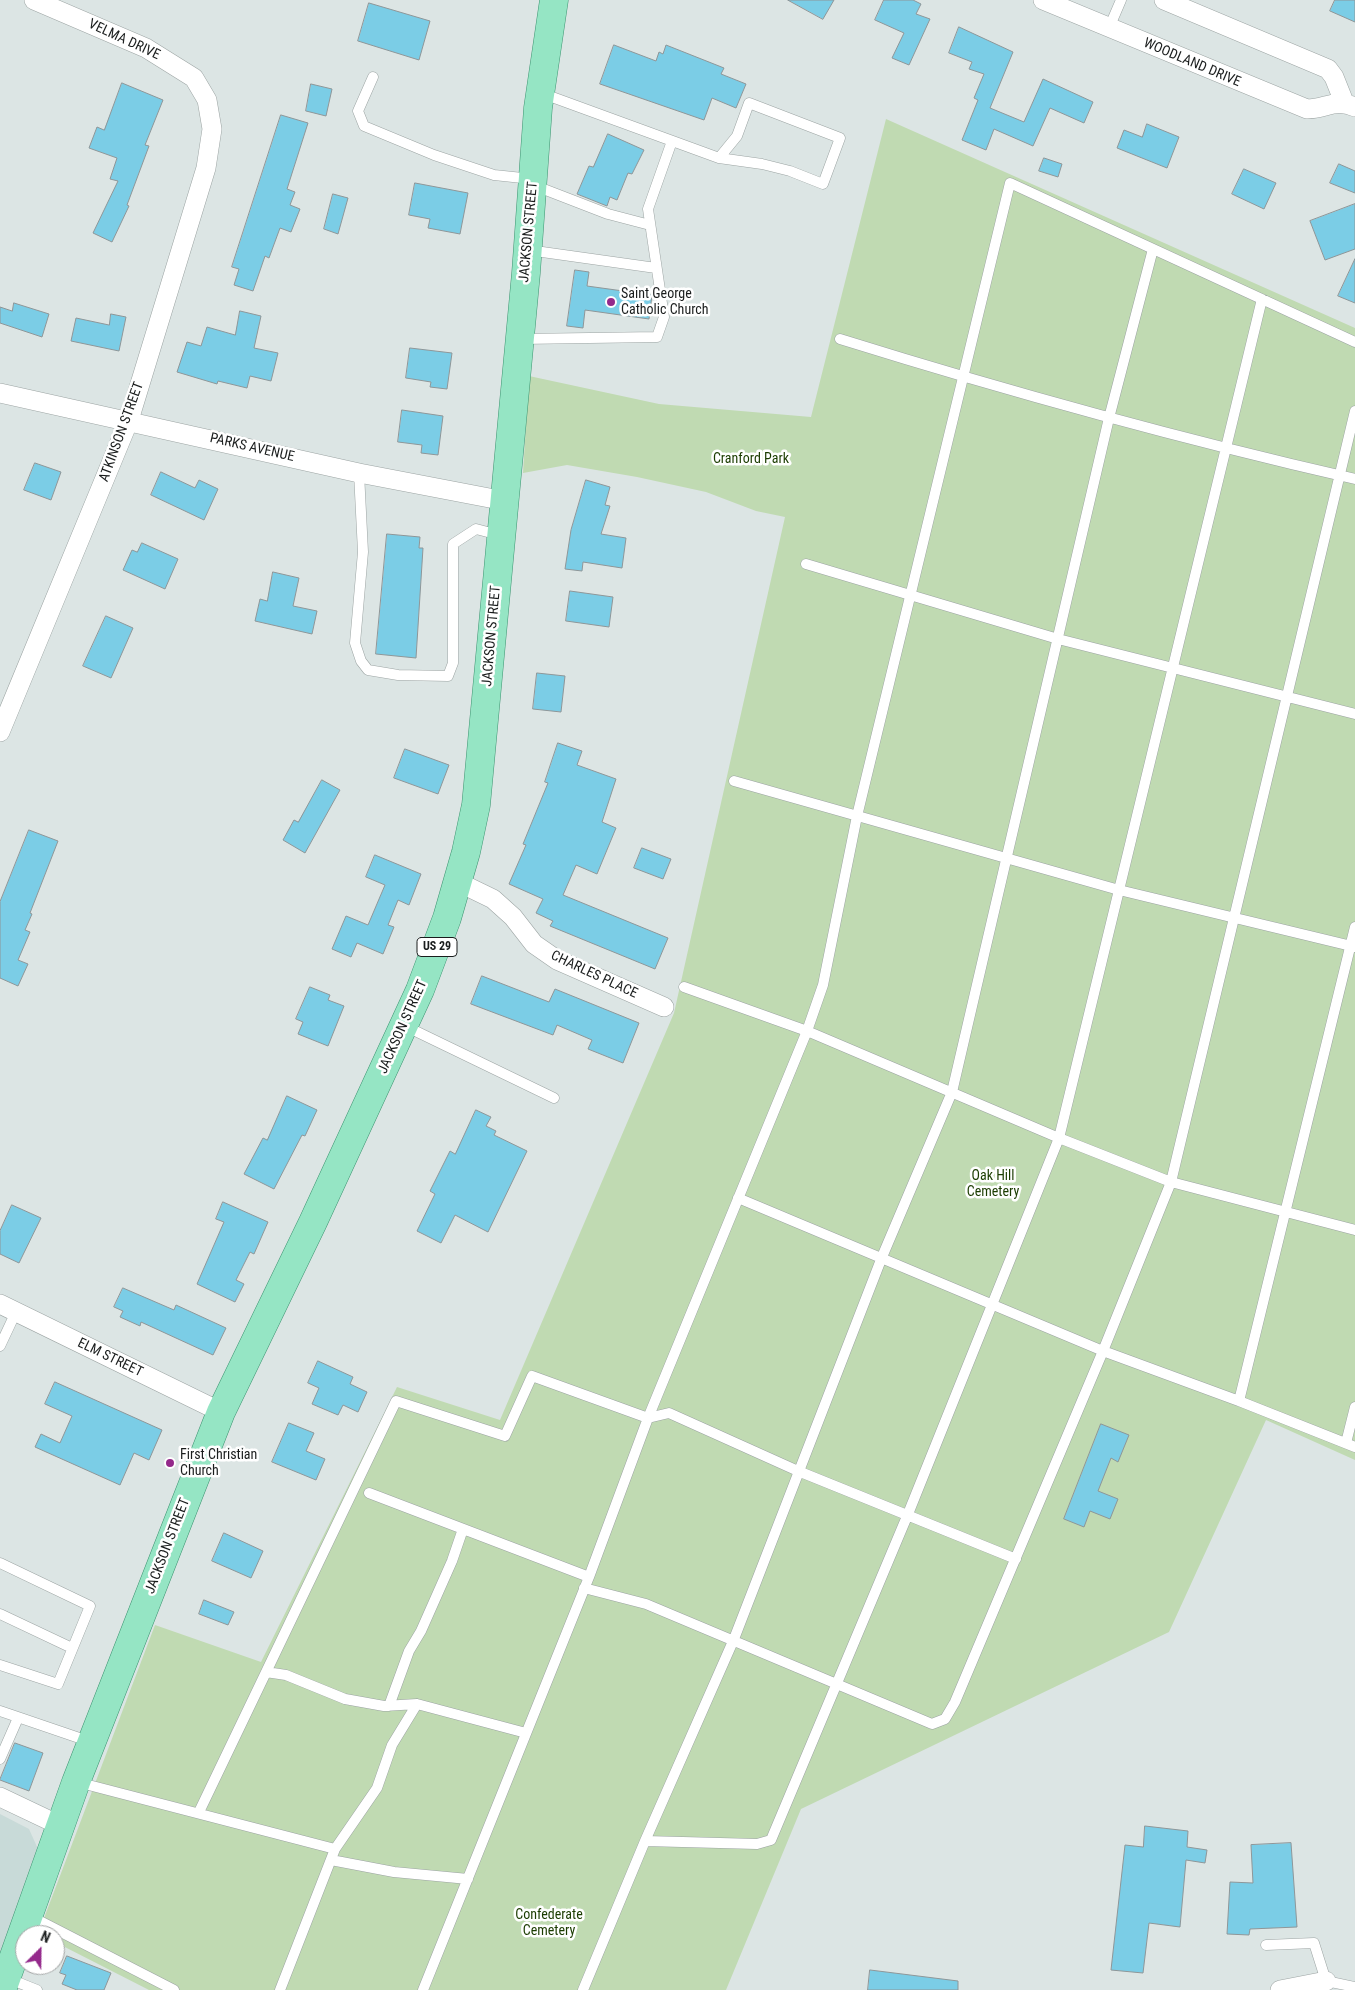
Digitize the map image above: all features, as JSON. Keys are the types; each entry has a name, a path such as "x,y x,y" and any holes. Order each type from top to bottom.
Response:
{"main road":[{"name":"JACKSON STREET","path":"4,1984 76,1782 221,1412 313,1222 404,1026 434,955 458,882 476,806 505,501 518,339 528,250 540,92 554,0"}],"street":[{"name":"VELMA DRIVE","path":"34,0 146,48 194,78 208,100 211,122"},
{"name":"WOODLAND DRIVE","path":"1042,0 1306,109 1349,104 1328,69 1164,0"},
{"name":"ATKINSON STREET","path":"0,732 129,420 206,168 212,129 211,122"},
{"name":"PARKS AVENUE","path":"0,393 129,420 359,473 505,501"},
{"name":"CHARLES PLACE","path":"458,882 493,899 513,917 534,944 557,960 664,1007"},
{"name":"ELM STREET","path":"8,1308 221,1412"},
{"path":"0,1797 61,1826"},
{"path":"1280,1990 1326,1981"}],"lane":[{"path":"1110,28 1121,0"},
{"path":"373,77 358,111 364,126 434,155 494,175 533,182 608,214 650,225"},
{"path":"540,92 719,158 790,170 823,184 840,138 749,103 737,136 719,158"},
{"path":"518,339 657,337 664,317 648,209 672,140"},
{"path":"423,1990 584,1588 648,1418 807,1031 822,985 857,816 1010,183 1355,342"},
{"path":"583,1990 645,1841 734,1639 882,1257 952,1092 1109,418 1153,249"},
{"path":"528,250 656,268"},
{"path":"645,1841 756,1844 771,1840 908,1514 993,1303 1059,1138 1262,299"},
{"path":"840,339 963,378 1109,418 1355,479"},
{"path":"584,1588 646,1604 734,1639 932,1724 945,1719 955,1702 1016,1559 1171,1182 1355,412"},
{"path":"359,473 363,552 355,643 361,661 368,670 398,675 448,676 453,663 453,544 476,529 501,535"},
{"path":"806,564 1058,639 1355,714"},
{"path":"734,781 1119,890 1353,946"},
{"path":"1239,1401 1353,946 1355,927"},
{"path":"684,987 807,1031 1059,1138 1171,1182 1355,1230"},
{"path":"404,1026 554,1098"},
{"path":"738,1198 993,1303 1103,1351 1351,1445 1355,1407"},
{"path":"0,1346 8,1308"},
{"path":"198,1812 396,1401 505,1436 532,1376 648,1418 668,1413 798,1471 1016,1559"},
{"path":"369,1493 588,1577"},
{"path":"389,1706 409,1651 421,1631 452,1561 463,1529"},
{"path":"0,1563 90,1606 58,1684 0,1665"},
{"path":"0,1614 72,1648"},
{"path":"266,1672 286,1675 345,1699 389,1706 417,1704 526,1733"},
{"path":"280,1990 335,1849 377,1788 392,1745 417,1704"},
{"path":"0,1711 92,1742"},
{"path":"0,1759 18,1718"},
{"path":"76,1782 198,1812 335,1849"},
{"path":"331,1860 394,1872 468,1880"},
{"path":"29,1916 174,1990"},
{"path":"1266,1945 1314,1943 1326,1981 1355,1987"},
{"path":"4,1984 37,1990"}],"shaded area":[{"path":"0,1814 29,1829 38,1849 0,1954"}],"green space":[{"name":"Oak Hill Cemetery","path":"886,119 1355,328 1355,1460 1266,1420 1169,1632 801,1809 726,1990 149,1990 65,1947 65,1925 41,1925 155,1625 261,1662 397,1387 500,1420 674,1013 785,517 756,511 706,492 637,477 567,465 523,473 529,376 659,404 811,417"}],"building":[{"path":"788,0 834,0 823,19"},
{"path":"884,0 913,0 921,4 916,14 930,19 909,65 892,58 904,33 875,20"},
{"path":"1335,0 1355,0 1355,22 1330,11"},
{"path":"369,3 430,21 419,60 358,41"},
{"path":"959,27 1013,52 990,108 1024,122 1043,79 1093,102 1084,123 1050,108 1033,146 994,129 986,150 962,140 978,100 974,98 984,74 969,69 972,62 949,53"},
{"path":"614,45 656,61 659,52 663,54 666,45 724,68 721,74 746,84 736,108 712,98 704,120 600,84"},
{"path":"122,83 163,100 145,145 149,146 127,205 129,206 112,242 93,233 118,181 110,179 117,158 89,148 97,127 104,130"},
{"path":"311,84 332,89 326,116 306,111"},
{"path":"281,115 308,123 287,189 295,192 290,205 300,209 291,232 280,228 269,258 265,256 253,291 234,285 239,269 232,267"},
{"path":"1147,124 1179,137 1167,168 1117,148 1124,130 1142,137"},
{"path":"608,134 644,150 632,174 628,173 617,200 610,197 607,206 577,194 589,166 593,167"},
{"path":"1044,158 1062,164 1058,177 1039,171"},
{"path":"1339,164 1355,171 1355,193 1330,183"},
{"path":"1244,169 1276,183 1264,209 1232,194"},
{"path":"415,183 468,193 460,234 428,228 430,219 409,215"},
{"path":"333,194 348,198 338,234 324,229"},
{"path":"1355,204 1355,249 1325,260 1310,221"},
{"path":"1355,259 1355,303 1338,296"},
{"name":"Saint George Catholic Church","path":"575,270 589,272 587,286 652,295 649,319 585,310 583,328 567,326"},
{"path":"14,303 49,314 42,337 0,323 0,307 12,311"},
{"path":"240,311 261,316 254,348 278,353 271,381 250,376 247,388 218,381 217,384 177,372 187,342 201,346 207,327 235,335"},
{"path":"111,314 126,317 119,351 71,341 76,318 109,325"},
{"path":"410,348 452,353 447,389 430,387 431,382 406,378"},
{"path":"402,410 443,416 438,455 421,453 422,445 398,442"},
{"path":"35,463 61,472 51,500 24,490"},
{"path":"161,472 195,488 199,480 218,489 204,520 151,495"},
{"path":"586,480 610,487 605,505 610,506 601,534 626,538 622,568 583,562 582,571 565,569 571,530"},
{"path":"387,534 420,537 419,548 423,548 416,658 376,654"},
{"path":"142,543 178,559 165,589 123,570 132,550 137,552"},
{"path":"273,572 299,578 293,606 317,611 312,634 255,621 260,599 267,601"},
{"path":"570,591 613,597 609,627 566,621"},
{"path":"106,616 133,628 111,678 83,666"},
{"path":"537,673 565,676 561,712 533,709"},
{"path":"558,743 582,751 577,765 616,779 602,822 616,828 597,874 576,865 563,895 668,938 655,969 550,926 553,921 536,913 543,899 509,884 526,845 523,844 548,783 545,782"},
{"path":"405,749 449,765 438,794 394,778"},
{"path":"322,780 340,790 305,853 283,840 294,820 298,822"},
{"path":"29,830 58,841 25,930 30,932 18,960 28,964 18,986 0,978 0,902"},
{"path":"642,848 671,859 663,879 634,868"},
{"path":"375,855 421,874 409,905 398,900 388,925 394,927 383,954 357,943 351,957 332,949 346,916 368,925 385,885 366,877"},
{"path":"482,976 549,1002 555,989 639,1023 623,1063 588,1049 592,1040 557,1025 553,1035 471,1004"},
{"path":"310,987 330,995 328,1000 344,1006 328,1046 298,1034 303,1022 296,1019"},
{"path":"287,1096 317,1110 305,1136 302,1135 274,1189 244,1174 263,1138 267,1140"},
{"path":"476,1110 491,1117 486,1126 496,1131 494,1135 527,1151 488,1232 455,1215 441,1243 417,1231 435,1194 430,1191 450,1151 455,1154"},
{"path":"223,1202 268,1222 254,1254 250,1252 236,1280 244,1284 235,1302 197,1284 224,1222 216,1219"},
{"path":"12,1205 41,1218 19,1263 0,1254 0,1231"},
{"path":"123,1288 174,1310 176,1305 226,1328 213,1355 141,1322 140,1326 120,1317 123,1311 114,1307"},
{"path":"318,1361 353,1377 350,1384 367,1392 358,1412 343,1405 338,1415 312,1404 319,1388 308,1383"},
{"path":"55,1382 162,1430 149,1460 134,1453 120,1485 35,1447 41,1434 60,1443 72,1416 45,1404"},
{"path":"289,1423 314,1433 306,1451 325,1459 316,1480 272,1462"},
{"path":"1101,1424 1129,1435 1118,1462 1111,1458 1098,1491 1118,1499 1110,1519 1090,1511 1084,1527 1064,1519"},
{"path":"224,1533 263,1551 251,1578 212,1561"},
{"path":"204,1600 234,1612 228,1625 199,1614"},
{"path":"15,1743 43,1753 29,1791 0,1780"},
{"path":"1145,1826 1188,1831 1187,1847 1207,1850 1205,1863 1186,1860 1180,1927 1149,1923 1143,1973 1111,1970 1125,1845 1143,1847"},
{"path":"1291,1843 1297,1927 1250,1929 1249,1935 1227,1934 1230,1882 1253,1883 1251,1845"},
{"path":"67,1956 111,1973 104,1990 77,1990 62,1984 66,1975 65,1961"},
{"path":"870,1970 958,1981 958,1990 868,1990"}],"place":[{"name":"Saint George Catholic Church","path":"611,302"},
{"name":"First Christian Church","path":"170,1463"}],"park label":[{"name":"Cranford Park","path":"751,459"},
{"name":"Confederate Cemetery","path":"549,1924"}]}
